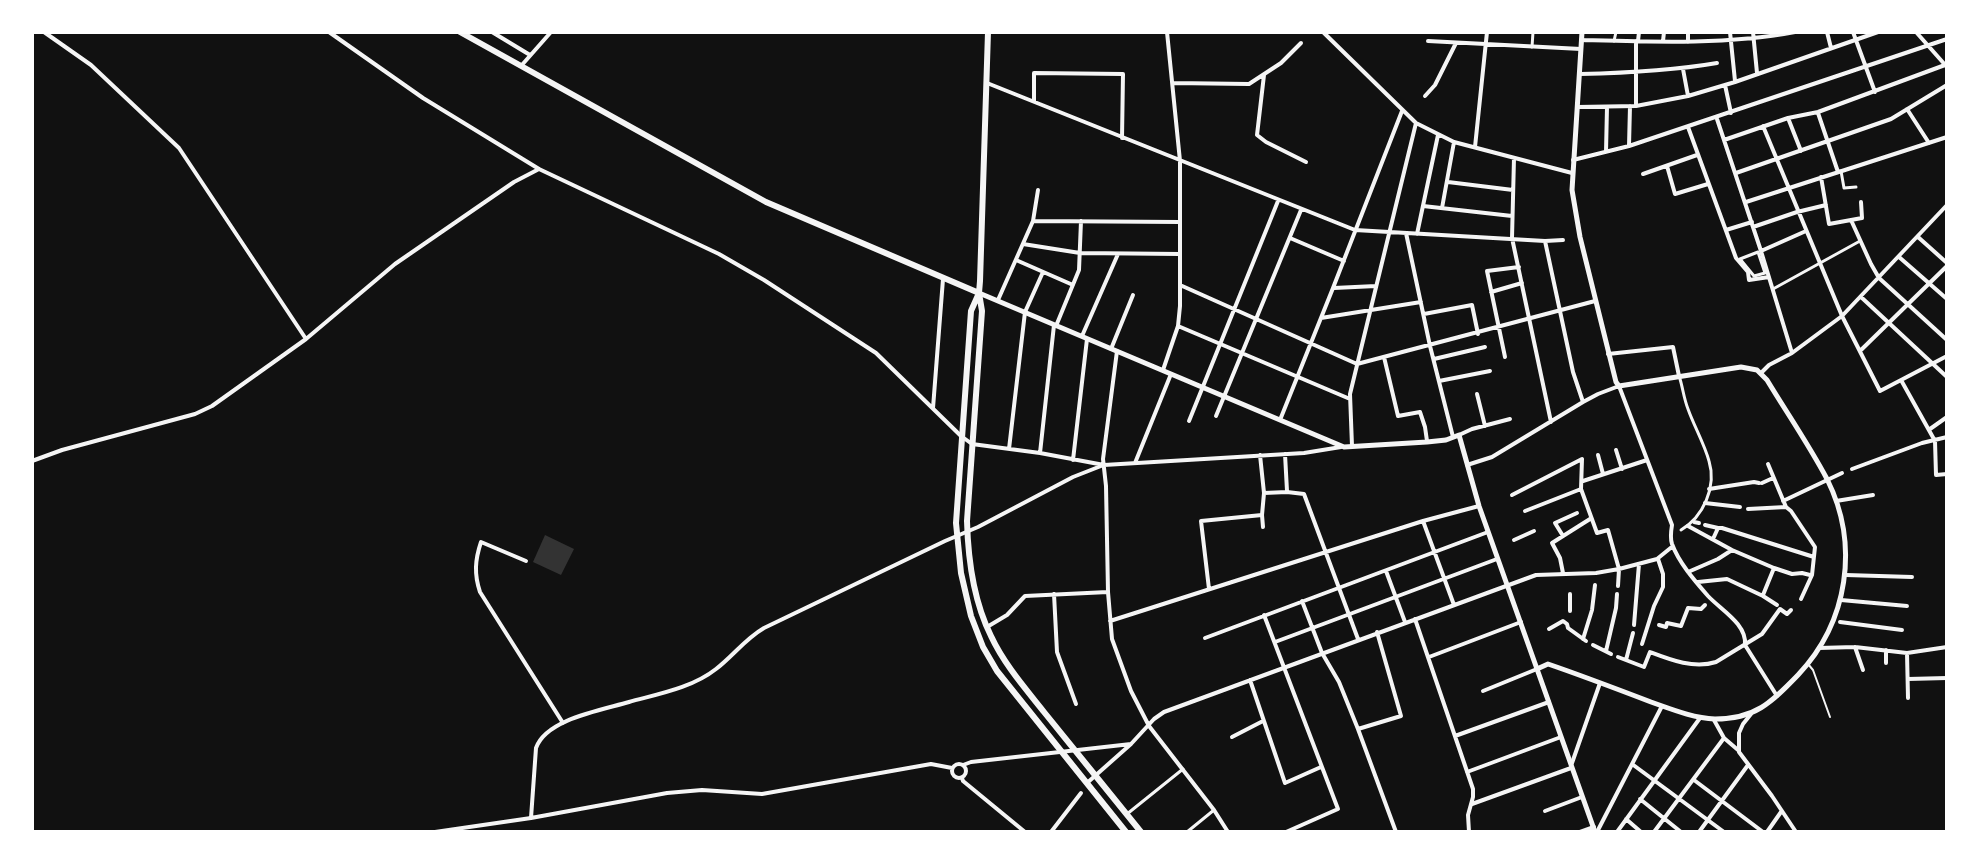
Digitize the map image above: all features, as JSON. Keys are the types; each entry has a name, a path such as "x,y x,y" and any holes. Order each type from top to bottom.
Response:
{"main road":[{"path":"460,32 766,202 979,293"},
{"path":"988,32 979,293 982,311 967,531 976,591 987,627 1007,663 1141,832"},
{"path":"979,293 971,311 956,536 965,596 979,639 997,671 1126,832"}],"street":[{"path":"44,32 91,65 179,148 306,339"},
{"path":"329,32 433,104 539,169 719,254 764,280 876,353 972,444 1104,465 1427,442 1510,419"},
{"path":"492,32 530,55"},
{"path":"521,66 551,32"},
{"path":"1163,371 1178,326 1180,285 1180,161 1167,32"},
{"path":"1475,147 1487,32"},
{"path":"1532,47 1533,32"},
{"path":"1582,32 1572,190 1580,237 1614,378 1672,525 1673,546 1708,602 1728,613 1746,636 1745,645 1777,696"},
{"path":"1614,41 1616,32"},
{"path":"1629,146 1639,32"},
{"path":"1663,41 1664,32"},
{"path":"1688,32 1688,42"},
{"path":"1730,32 1735,82"},
{"path":"1581,40 1688,42 1795,32"},
{"path":"1827,32 1831,48"},
{"path":"1853,32 1875,92"},
{"path":"1577,107 1633,106 1688,96 1878,32"},
{"path":"1724,140 1788,118 1818,112 1946,66 1916,32"},
{"path":"1324,33 1416,123 1454,142 1572,173"},
{"path":"1753,35 1757,74"},
{"path":"1573,160 1717,118 1947,39"},
{"path":"1428,41 1581,49"},
{"path":"1173,83 1249,84 1281,63 1301,43"},
{"path":"1425,96 1435,85 1456,43"},
{"path":"1579,74 1635,73 1717,63"},
{"path":"1683,69 1688,96"},
{"path":"1034,102 1034,73 1123,74 1122,138"},
{"path":"1264,75 1257,135 1306,162"},
{"path":"987,83 1355,230 1563,240"},
{"path":"1725,85 1731,113"},
{"path":"1736,173 1891,119 1947,85"},
{"path":"1606,152 1607,107"},
{"path":"1907,109 1929,143"},
{"path":"1280,420 1402,111"},
{"path":"1818,112 1844,188 1856,187"},
{"path":"1717,118 1753,224 1760,252 1765,273 1754,276 1740,259 1760,252 1806,231"},
{"path":"1788,118 1801,151"},
{"path":"1352,446 1350,399 1416,123"},
{"path":"1763,126 1842,316 1880,391 1947,356"},
{"path":"1688,127 1736,258 1748,272 1749,280 1769,277"},
{"path":"1417,234 1438,135"},
{"path":"1746,202 1947,137"},
{"path":"1442,208 1454,142"},
{"path":"1643,174 1698,155"},
{"path":"1514,158 1512,238 1551,422"},
{"path":"1667,166 1675,194 1708,184"},
{"path":"32,461 195,414 212,406 306,339 395,264 514,182 539,169"},
{"path":"1821,177 1829,224 1862,218 1861,202"},
{"path":"1447,182 1513,190"},
{"path":"997,301 1033,221 1038,190"},
{"path":"1189,421 1278,201"},
{"path":"1726,230 1826,205"},
{"path":"1761,373 1842,316 1947,205"},
{"path":"1422,206 1512,216"},
{"path":"1216,416 1301,210"},
{"path":"1851,220 1865,255 1879,278 1947,340"},
{"path":"1033,221 1180,222"},
{"path":"1040,453 1055,325 1079,270 1081,221"},
{"path":"1406,233 1430,346 1456,436 1595,830"},
{"path":"1571,239 1580,237"},
{"path":"1860,351 1947,264 1918,237"},
{"path":"1290,238 1344,261"},
{"path":"1545,241 1573,372 1583,402"},
{"path":"1773,289 1860,241"},
{"path":"1023,244 1080,253 1180,254"},
{"path":"1760,252 1792,353"},
{"path":"1073,460 1084,337 1118,254"},
{"path":"1899,257 1947,299"},
{"path":"1016,260 1073,285"},
{"path":"1505,357 1487,271 1519,267"},
{"path":"1009,449 1025,312 1043,272"},
{"path":"933,408 943,278"},
{"path":"1491,292 1522,283"},
{"path":"1180,285 1357,364 1595,301"},
{"path":"1333,288 1376,286"},
{"path":"979,293 1344,447"},
{"path":"1133,295 1114,350 1104,465 1112,639 1131,691 1149,726 1228,832"},
{"path":"1861,297 1947,377"},
{"path":"1321,318 1421,302"},
{"path":"1424,314 1472,305 1478,334"},
{"path":"1178,326 1350,399"},
{"path":"1434,359 1485,347"},
{"path":"1608,354 1673,347 1687,407 1710,464 1709,489 1699,523"},
{"path":"1384,357 1398,416 1420,412 1427,442"},
{"path":"1467,465 1492,457 1583,402 1619,386 1741,367 1761,373 1827,479 1836,501 1846,549 1846,575 1834,620 1819,648 1777,696 1751,714 1743,724 1739,733 1739,752"},
{"path":"1439,381 1490,371"},
{"path":"1135,463 1171,374"},
{"path":"1901,380 1935,441 1936,475 1947,474"},
{"path":"1477,394 1485,426"},
{"path":"1929,430 1947,417"},
{"path":"1852,469 1947,437"},
{"path":"1616,450 1622,469"},
{"path":"1285,454 1287,492"},
{"path":"1260,455 1264,493 1263,527"},
{"path":"1598,455 1603,474"},
{"path":"1512,495 1582,459 1581,489 1597,533 1608,530 1619,569 1618,586"},
{"path":"1583,481 1647,460"},
{"path":"1768,464 1786,507 1814,544 1812,575 1801,599"},
{"path":"531,818 537,745 546,733 563,723 692,683 714,671 764,628 1073,477 1104,465"},
{"path":"1783,501 1842,473"},
{"path":"1709,489 1760,483 1773,478"},
{"path":"1525,511 1581,489"},
{"path":"1264,493 1304,494 1358,639"},
{"path":"1836,501 1873,495"},
{"path":"1705,503 1740,507"},
{"path":"1110,621 1479,506"},
{"path":"1748,509 1786,507"},
{"path":"1563,536 1555,523 1577,513"},
{"path":"1209,590 1201,521 1262,515"},
{"path":"1563,573 1552,543 1591,519"},
{"path":"1423,521 1454,605"},
{"path":"1681,530 1699,523 1814,557"},
{"path":"1688,526 1774,568 1792,574 1812,575"},
{"path":"1713,539 1718,528"},
{"path":"1514,540 1534,531"},
{"path":"1205,638 1488,532"},
{"path":"526,561 481,542 475,560 476,580 480,592 563,723"},
{"path":"1087,783 1164,712 1536,575 1619,569 1657,559 1673,546"},
{"path":"1688,572 1732,550"},
{"path":"1275,642 1498,558"},
{"path":"1642,644 1663,587 1663,574 1657,559"},
{"path":"1634,625 1639,564"},
{"path":"1763,596 1774,568"},
{"path":"1386,571 1405,622"},
{"path":"1571,573 1571,581"},
{"path":"1565,622 1584,640 1592,610 1596,573"},
{"path":"1846,575 1912,577"},
{"path":"1697,582 1727,579 1777,605"},
{"path":"1549,629 1565,622 1570,612 1571,591"},
{"path":"987,627 1007,615 1025,596 1108,592"},
{"path":"1054,594 1057,652 1076,704"},
{"path":"1593,645 1608,652 1617,594"},
{"path":"1841,600 1907,606"},
{"path":"1302,601 1322,653 1339,682 1396,832"},
{"path":"1659,625 1681,626 1688,608 1701,609 1708,602"},
{"path":"1618,657 1644,667 1650,652 1687,664 1716,662 1762,634 1780,609 1787,614 1791,610"},
{"path":"1264,615 1338,809 1286,832"},
{"path":"1415,619 1473,789 1468,815 1469,832"},
{"path":"1428,657 1521,622"},
{"path":"1840,622 1902,630"},
{"path":"1358,729 1401,716 1377,632"},
{"path":"1626,660 1633,633"},
{"path":"1819,648 1855,647 1907,653 1947,647"},
{"path":"1855,647 1863,670"},
{"path":"1886,650 1886,663"},
{"path":"1907,653 1908,698"},
{"path":"1483,691 1548,664 1700,718 1751,714"},
{"path":"1908,679 1947,678"},
{"path":"1250,680 1285,783 1321,767"},
{"path":"1572,767 1600,683"},
{"path":"1455,736 1549,702"},
{"path":"1595,830 1662,706"},
{"path":"1617,832 1700,718"},
{"path":"1713,719 1796,832"},
{"path":"1232,737 1263,721"},
{"path":"1467,772 1561,737"},
{"path":"1654,832 1724,738"},
{"path":"1025,832 962,778 953,776 952,768 956,764 1131,744"},
{"path":"435,832 667,793 702,790 762,794 931,764 952,768"},
{"path":"1632,764 1724,832"},
{"path":"962,778 966,772 963,765"},
{"path":"1699,832 1748,765"},
{"path":"1472,804 1572,767"},
{"path":"1127,814 1183,769"},
{"path":"1694,780 1765,832 1781,812"},
{"path":"1051,832 1081,793"},
{"path":"1545,811 1582,797"},
{"path":"1640,799 1681,832"},
{"path":"1187,832 1214,810"},
{"path":"1626,819 1641,832"},
{"path":"1580,832 1595,830"}],"lane":[{"path":"1808,664 1830,717"}],"shaded area":[{"path":"545,535 574,549 561,575 533,562"}]}
